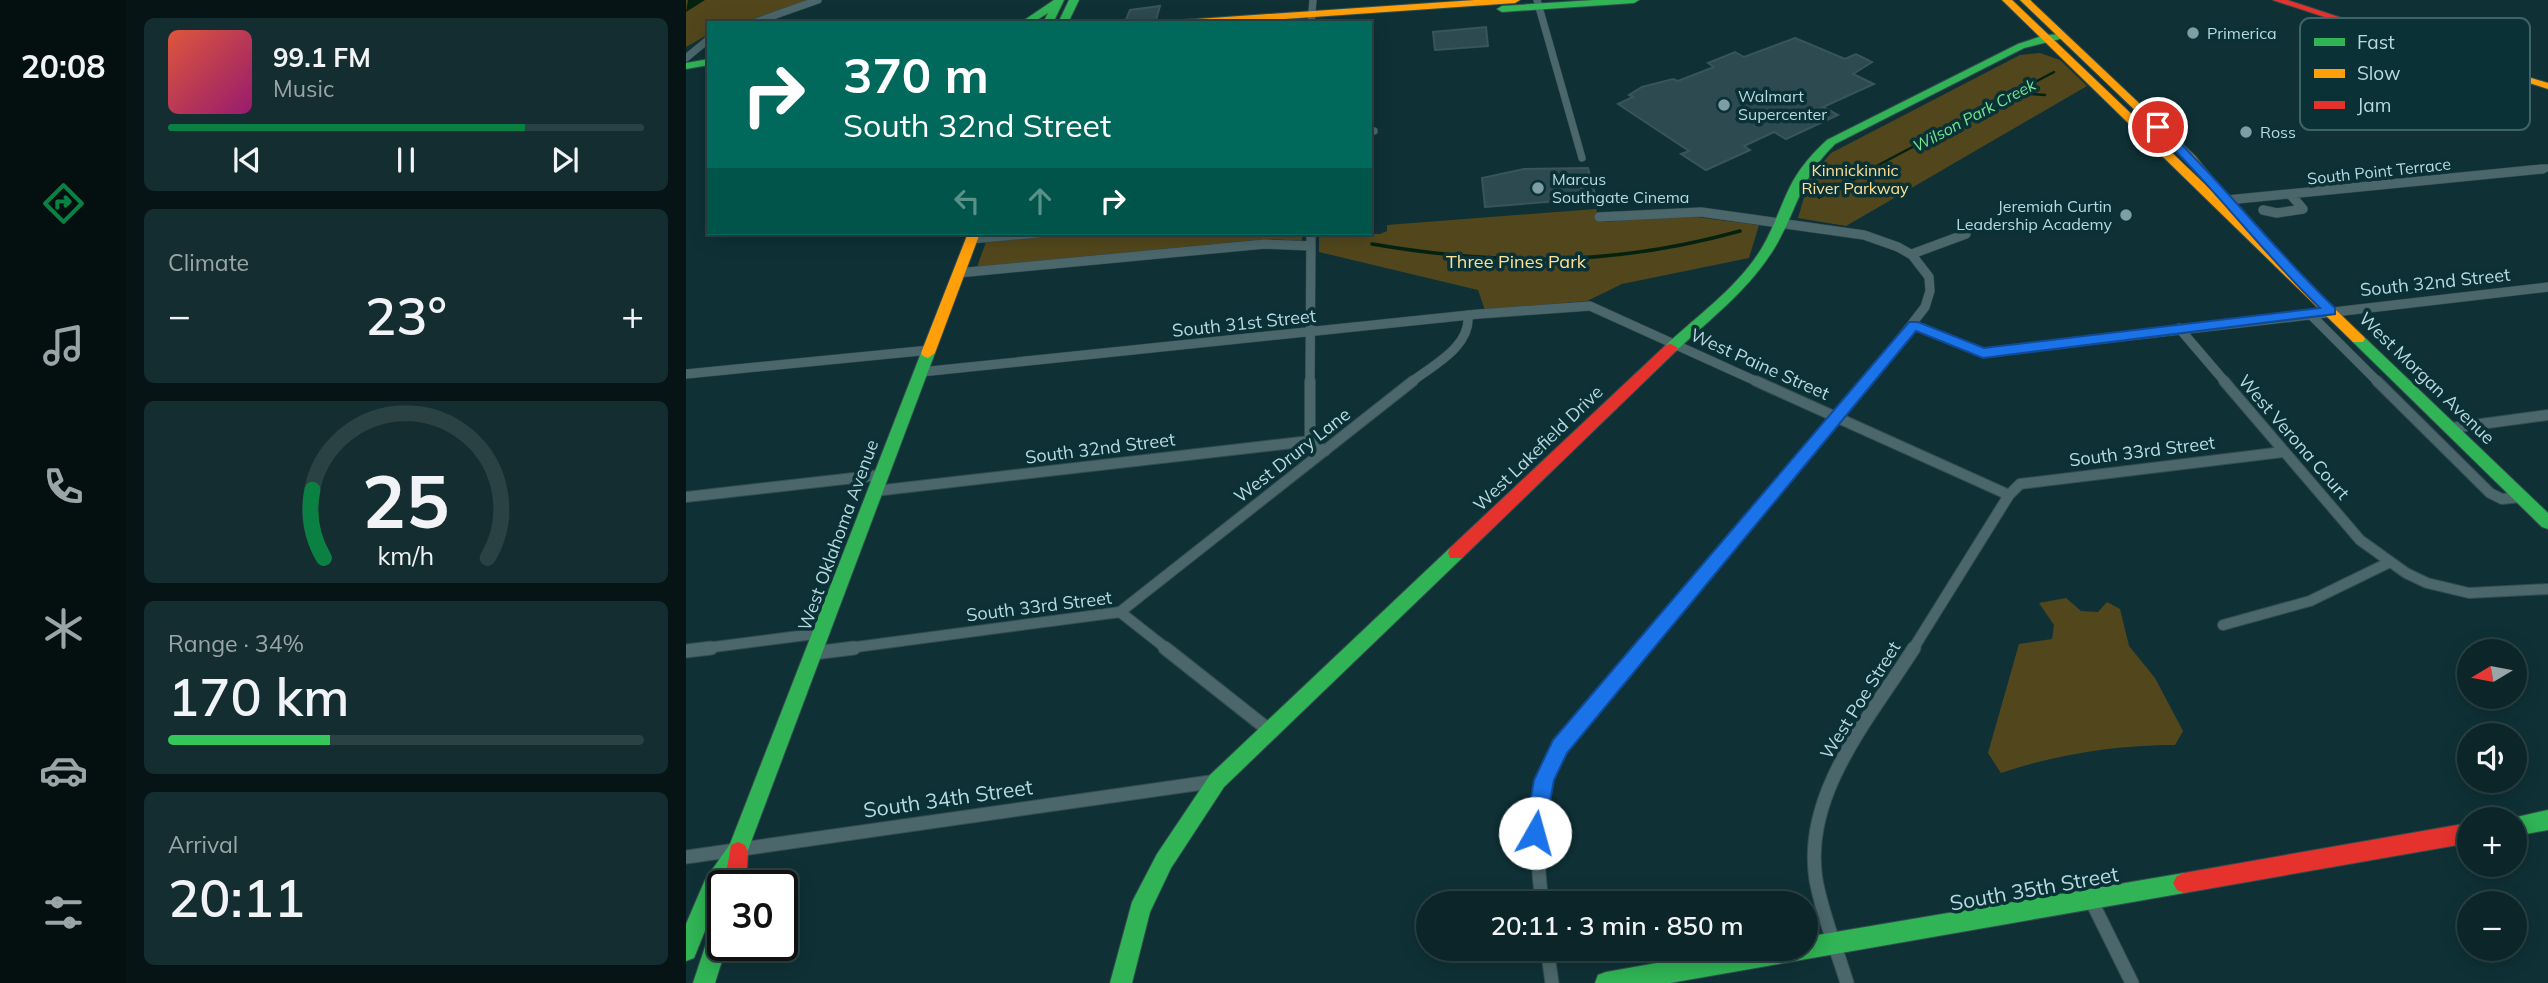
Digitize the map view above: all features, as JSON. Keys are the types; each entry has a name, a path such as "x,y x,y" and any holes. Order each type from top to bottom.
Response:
{"main road":[{"path":"1210,21 1514,0"},
{"path":"1537,2 1568,0"},
{"path":"1314,15 1465,12 1537,2 1634,0"},
{"name":"West Morgan Avenue","path":"2007,0 2025,4 2063,37 2190,158 2219,201"},
{"path":"2304,0 2354,18"},
{"path":"1029,21 1064,1"},
{"path":"1049,21 1064,1"},
{"path":"1063,21 1064,1"},
{"path":"2281,1 2330,9"},
{"path":"2281,1 2338,18"},
{"path":"2015,49 2026,33 2025,4"},
{"name":"West Morgan Avenue","path":"2025,4 2045,38 2219,201 2548,523"},
{"name":"West Lakefield Drive","path":"1121,983 1140,910 1164,861 1217,781 1676,343 1731,295 1754,269 1781,223 1798,174 1810,158 1830,142 2015,49 2045,38 2063,37"},
{"path":"2015,49 2041,51 2066,58"},
{"path":"686,58 707,62"},
{"path":"686,67 707,62"},
{"path":"2530,73 2548,78"},
{"path":"2530,80 2548,86"},
{"name":"West Oklahoma Avenue","path":"686,950 712,887 738,850 973,236"},
{"path":"2527,824 2548,820"},
{"name":"South 35th Street","path":"1606,983 2457,836"},
{"name":"West Oklahoma Avenue","path":"736,870 738,850"},
{"path":"704,983 711,961"}],"street":[{"path":"758,21 818,0"},
{"path":"1537,2 1581,159"},
{"path":"686,58 707,41"},
{"name":"South Point Terrace","path":"2219,201 2548,168"},
{"path":"2263,210 2277,213 2302,209 2303,206 2290,194"},
{"path":"1540,891 1535,848 1536,819 1544,780 1560,747 1914,325 1926,309 1932,286 1927,270 1912,254 1873,237 1674,211 1600,217"},
{"path":"1912,254 1966,233"},
{"path":"973,236 995,235"},
{"path":"1311,235 1310,441 1325,451"},
{"path":"958,273 1265,244 1311,246"},
{"name":"South 32nd Street","path":"1914,325 1983,353 2548,287"},
{"name":"West Paine Street","path":"1572,306 1600,309 2010,495"},
{"name":"South 31st Street","path":"921,372 1572,306"},
{"path":"2310,314 2490,493 2502,499 2521,497"},
{"name":"West Drury Lane","path":"1120,612 1462,342 1469,327 1468,315"},
{"name":"West Verona Court","path":"2179,328 2360,540 2388,563"},
{"path":"686,374 930,350"},
{"path":"2451,428 2548,415"},
{"name":"South 32nd Street","path":"875,491 1310,441"},
{"name":"South 33rd Street","path":"2010,495 2020,484 2283,452"},
{"path":"686,497 880,475"},
{"name":"West Poe Street","path":"1847,983 1816,880 1814,832 1834,775 2010,495"},
{"path":"2223,625 2311,601 2388,563 2422,582 2456,593 2492,596 2548,589"},
{"name":"South 33rd Street","path":"814,653 1120,612 1270,731"},
{"path":"686,652 822,634"},
{"name":"South 34th Street","path":"686,857 1217,781"},
{"path":"2091,900 2132,983"},
{"path":"1549,961 1552,983"}],"green space":[{"path":"686,0 810,0 747,21 707,21 707,35 686,47"},
{"name":"Kinnickinnic River Parkway","path":"2040,53 2060,60 2087,86 1846,226 1798,218 1810,177 1831,153 2020,55"},
{"name":"Three Pines Park","path":"1596,209 1601,222 1688,216 1759,225 1749,258 1622,284 1587,301 1485,310 1478,290 1319,252 1319,235 1380,234 1387,231 1387,225"},
{"path":"1060,235 1302,235 1302,241 1268,239 977,267 986,242"},
{"path":"2066,598 2081,611 2098,612 2107,602 2120,609 2129,646 2155,678 2183,731 2175,745 2087,752 2001,773 1988,753 2019,644 2052,639 2054,625 2039,603"}],"building":[{"path":"1160,6 1156,20 1125,21 1130,10"},
{"path":"1486,27 1488,46 1435,50 1433,32"},
{"name":"Walmart Supercenter","path":"1795,38 1845,59 1856,54 1872,62 1853,74 1874,84 1823,107 1838,115 1786,139 1774,132 1744,146 1750,150 1706,170 1681,154 1689,151 1618,104 1633,97 1629,95 1642,87 1673,79 1678,81 1714,67 1708,63 1735,52 1744,57"},
{"name":"Marcus Southgate Cinema","path":"1588,168 1596,198 1485,207 1482,178 1524,169"}],"waterway":[{"path":"686,8 698,0"},
{"name":"Wilson Park Creek","path":"1869,170 2054,72"},
{"path":"2018,93 2045,95"},
{"name":"Wilson Park Creek","path":"1819,197 1873,169"},
{"name":"Wilson Park Creek","path":"1372,244 1466,256 1557,259 1647,251 1740,231"}],"traffic: fast":[{"path":"1049,21 1059,0"},
{"path":"1064,21 1074,0"},
{"path":"1502,9 1634,0"},
{"path":"1028,21 1058,3"},
{"path":"1671,348 1734,291 1756,266 1774,237 1799,181 1817,155 1831,142 2021,46 2045,38 2063,37"},
{"path":"686,66 707,62"},
{"path":"2358,339 2548,523"},
{"path":"686,950 712,887 738,850 928,353"},
{"path":"1121,983 1140,910 1164,861 1217,781 1456,553"},
{"path":"2527,824 2548,820"},
{"path":"1606,983 2184,883"},
{"path":"704,983 711,961"}],"traffic: slow":[{"path":"1211,21 1515,0"},
{"path":"2007,0 2358,339"},
{"path":"2025,0 2191,158 2229,205"},
{"path":"2530,80 2548,86"},
{"path":"928,353 973,235"}],"traffic: jam":[{"path":"2278,0 2334,18"},
{"path":"1456,553 1671,348"},
{"path":"2184,883 2457,835"},
{"path":"736,870 738,852"}],"place":[{"name":"Primerica","path":"2193,33"},
{"name":"Walmart Supercenter","path":"1724,105"},
{"name":"Ross","path":"2246,132"},
{"name":"Marcus Southgate Cinema","path":"1538,188"},
{"name":"Jeremiah Curtin Leadership Academy","path":"2126,215"}],"route":[{"path":"1535,833 1544,780 1560,747 1914,325 1983,353 2330,311 2279,262 2190,158 2158,127"}]}
